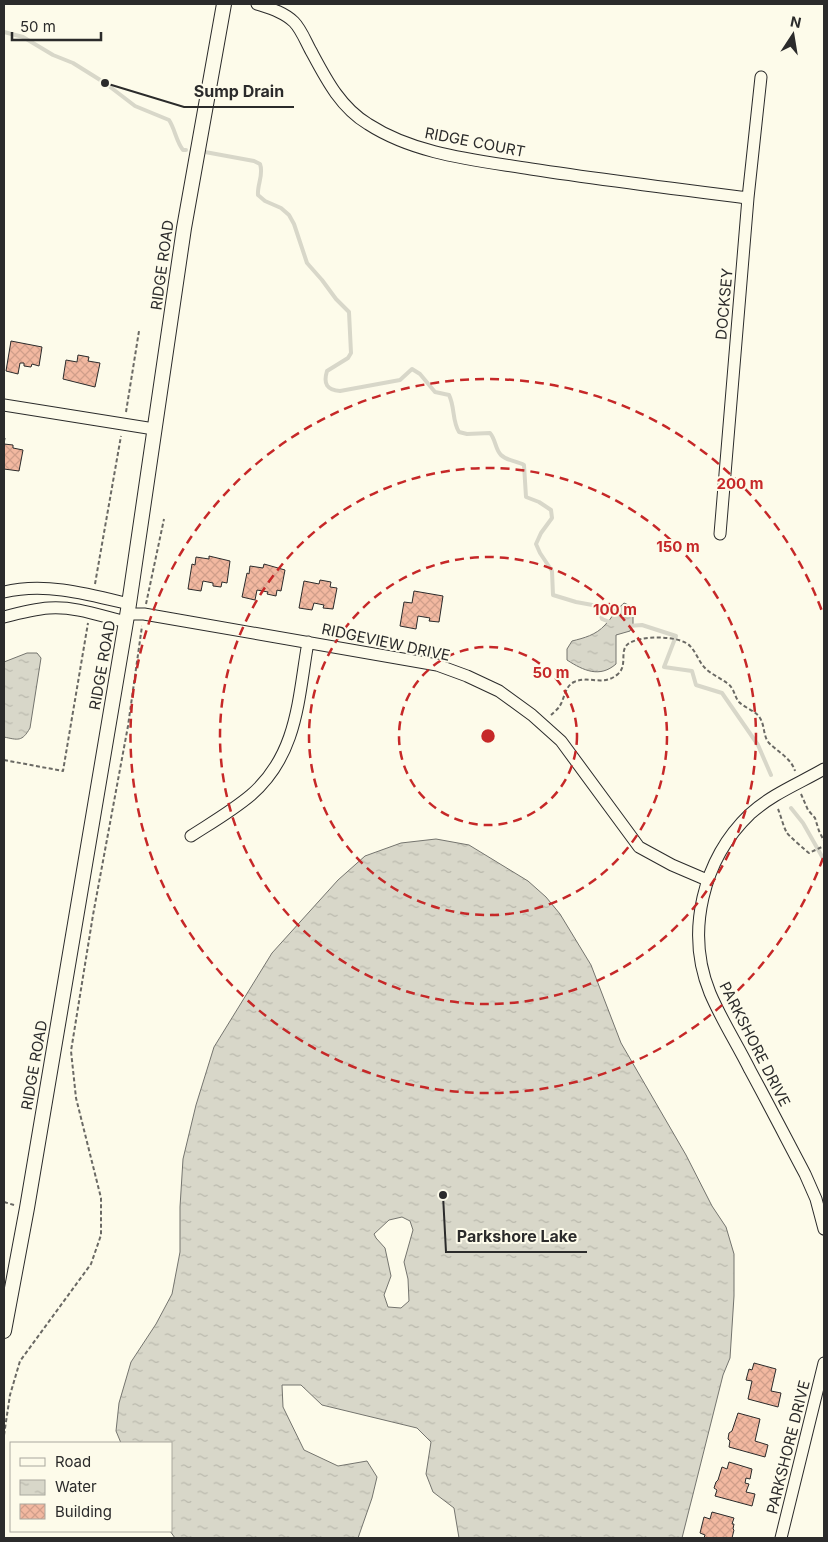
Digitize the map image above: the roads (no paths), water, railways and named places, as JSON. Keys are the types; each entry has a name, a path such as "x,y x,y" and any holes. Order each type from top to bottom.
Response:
{"street":[{"name":"RIDGE ROAD","path":"4,1331 127,613 184,228 224,4"},
{"name":"RIDGE COURT","path":"257,4 282,13 294,22 336,95 353,113 366,123 393,137 425,149 476,160 607,180 748,198"},
{"name":"DOCKSEY","path":"720,534 748,198 761,77"},
{"path":"4,405 154,429"},
{"path":"4,592 48,588 93,596 127,613"},
{"path":"4,617 51,608 127,613"},
{"name":"RIDGEVIEW DRIVE","path":"127,613 144,614 437,665 467,676 499,691 532,715 561,741 639,847 672,865 707,880"},
{"path":"191,836 251,795 272,772 285,752 294,720 308,642"},
{"name":"PARKSHORE DRIVE","path":"824,769 773,796 750,814 737,828 714,863 707,880 700,910 699,927 701,960 710,992 805,1174 816,1199 824,1230"},
{"name":"PARKSHORE DRIVE","path":"781,1538 824,1363"},
{"path":"812,1410 824,1413"}],"water":[{"path":"624,603 633,607 633,624 630,631 616,635 616,664 604,671 598,672 586,670 567,660 567,649 572,641 594,634 605,625"},
{"path":"27,653 37,653 41,658 30,728 22,738 13,739 4,737 4,662"},
{"path":"436,839 469,845 528,881 546,897 560,914 591,965 621,1043 686,1155 712,1206 726,1227 734,1254 734,1296 730,1358 723,1375 682,1538 459,1538 454,1508 433,1492 426,1474 431,1442 417,1428 322,1405 301,1385 282,1385 283,1407 304,1450 338,1466 367,1461 377,1477 358,1538 175,1538 171,1532 172,1442 121,1442 116,1431 119,1403 131,1362 156,1324 172,1294 180,1252 183,1159 196,1105 214,1047 272,953 338,880 365,856 401,843","holes":["402,1217 410,1221 413,1230 404,1262 408,1279 409,1301 401,1308 388,1307 384,1295 391,1276 385,1248 374,1234 389,1220"]}],"waterway":[{"path":"4,32 23,37 53,55 73,63 105,83 135,106 169,120 183,150 186,150"},
{"path":"205,152 254,161 260,164 261,172 258,195 265,201 281,208 289,215 294,224 307,263 349,312 351,353 348,358 327,371 327,386 340,391 400,380 412,369 420,374 435,392 449,395 455,423 459,432 467,434 490,433 501,455 506,459 524,465 526,497 539,502 551,510 552,518 541,533 536,544 552,571 553,595 598,606 602,619 612,623"},
{"path":"628,626 642,625 676,636 664,667 692,671 696,685 722,693 758,745 771,775"},
{"path":"791,808 803,823 824,860"}],"place":[{"name":"Sump Drain","path":"105,83"},
{"name":"Parkshore Lake","path":"443,1195"}]}
